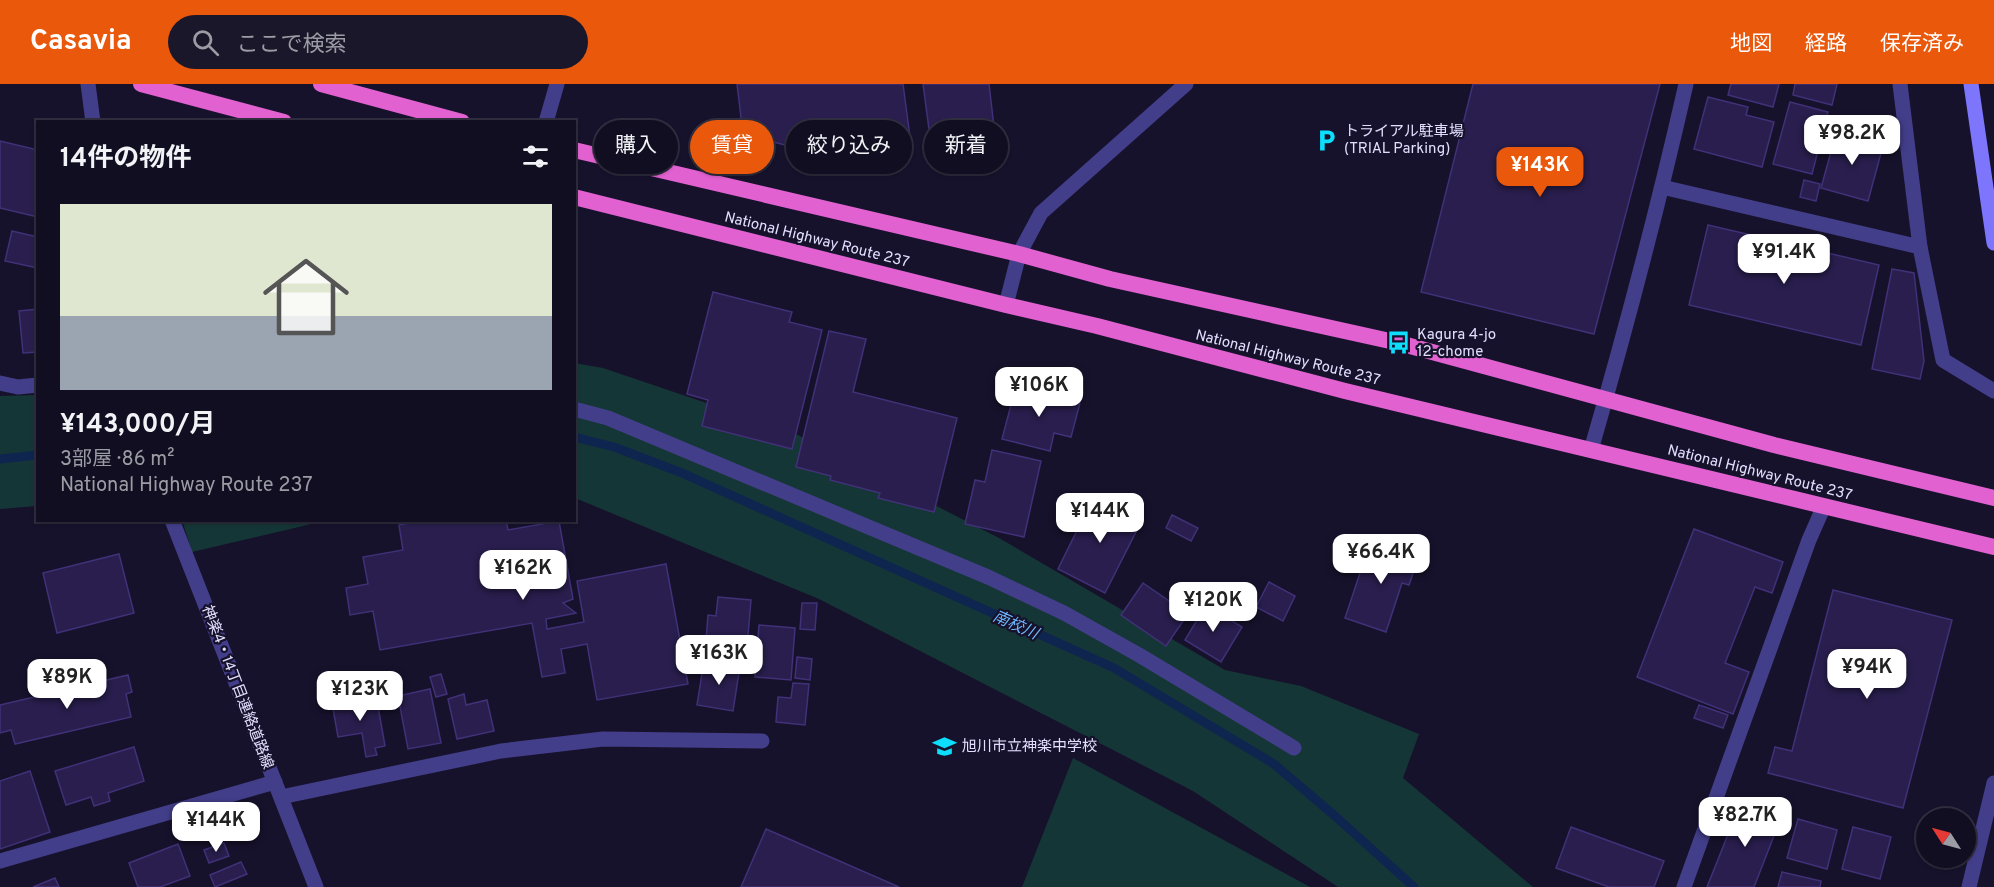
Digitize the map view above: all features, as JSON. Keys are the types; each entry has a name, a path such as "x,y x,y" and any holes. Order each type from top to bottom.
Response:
{"highway":[{"path":"141,84 276,120"},
{"path":"321,84 455,120"},
{"name":"National Highway Route 237","path":"576,150 1019,254 1110,279 1399,344 1774,445 1994,498"},
{"name":"National Highway Route 237","path":"576,198 1097,326 1345,391 1994,547"}],"main road":[{"path":"1971,84 1994,243"}],"street":[{"path":"88,84 93,120"},
{"path":"547,120 556,84"},
{"path":"1591,450 1618,360 1686,84"},
{"path":"1900,84 1920,247 1943,360 1994,391"},
{"path":"1006,305 1019,254 1041,213 1180,86"},
{"path":"1662,186 1920,247"},
{"path":"0,383 18,387 36,385"},
{"path":"576,410 608,418 988,577 1064,613 1140,655 1294,748"},
{"path":"1684,887 1809,540 1824,506"},
{"name":"神楽4・14丁目連絡道路線","path":"173,522 316,887"},
{"path":"0,861 278,790 501,751 603,739 762,741"},
{"path":"1968,887 1994,783"}],"green space":[{"path":"576,363 603,368 792,432 999,538 1225,670 1301,686 1419,734 1403,778 1533,887 1338,887 1193,791 819,599 576,498"},
{"path":"36,395 36,506 0,509 0,396"},
{"path":"183,522 320,522 192,552"},
{"path":"1073,758 1310,887 1022,887"}],"building":[{"path":"737,84 903,84 908,120 786,120 786,145 774,142 774,120 741,120"},
{"path":"923,84 989,84 993,120 928,120"},
{"path":"1473,84 1660,84 1594,334 1421,292"},
{"path":"1731,84 1779,84 1773,107 1728,95"},
{"path":"1795,84 1837,84 1832,105 1793,95"},
{"path":"1708,97 1748,107 1746,115 1774,122 1762,167 1694,149"},
{"path":"1790,102 1828,112 1812,174 1773,164"},
{"path":"1837,130 1877,141 1874,152 1881,153 1868,201 1821,188"},
{"path":"0,141 36,150 36,217 0,208"},
{"path":"1804,180 1820,184 1816,201 1800,197"},
{"path":"1708,225 1879,265 1861,345 1689,305"},
{"path":"12,231 36,237 36,268 5,261"},
{"path":"1892,269 1914,273 1924,361 1920,379 1872,369"},
{"path":"713,292 792,312 789,322 822,330 792,449 702,426 708,400 687,394"},
{"path":"36,309 36,352 23,353 19,311"},
{"path":"829,331 866,339 853,392 957,418 934,512 878,498 880,493 830,480 831,476 796,467"},
{"path":"1016,386 1080,403 1071,437 1054,433 1050,451 1002,439"},
{"path":"992,450 1041,461 1024,537 965,524 975,480 985,482"},
{"path":"1094,496 1142,520 1105,593 1058,569"},
{"path":"1172,515 1198,528 1191,541 1166,528"},
{"path":"414,522 506,522 508,530 559,522 573,599 563,603 576,613 546,619 547,629 584,622 577,581 666,564 688,684 597,700 587,644 561,649 565,673 542,677 532,623 380,650 373,611 350,615 346,588 368,584 363,557 403,550 399,525"},
{"path":"1694,529 1783,562 1772,593 1755,587 1725,663 1749,672 1733,714 1637,677"},
{"path":"1370,543 1390,549 1391,544 1420,553 1409,585 1402,583 1386,632 1345,618"},
{"path":"119,554 134,613 57,633 43,573"},
{"path":"1269,582 1295,596 1283,621 1256,607"},
{"path":"1143,583 1188,614 1166,646 1121,615"},
{"path":"1833,590 1952,620 1903,808 1768,773 1775,747 1792,751"},
{"path":"718,597 751,600 747,647 730,645 730,655 705,653 708,615 716,616"},
{"path":"802,603 817,603 815,630 800,629"},
{"path":"1206,605 1242,627 1221,662 1185,640"},
{"path":"759,625 795,628 791,680 755,677"},
{"path":"797,657 812,659 810,680 795,678"},
{"path":"704,661 740,666 733,711 697,705"},
{"path":"441,674 447,694 436,697 430,677"},
{"path":"128,675 132,692 126,694 131,717 15,744 11,730 0,733 0,705"},
{"path":"793,683 809,684 805,725 776,722 778,697 791,698"},
{"path":"430,689 441,743 408,749 398,696"},
{"path":"464,694 466,705 487,700 494,731 457,739 448,699"},
{"path":"376,695 385,746 375,748 377,755 366,757 362,733 338,737 332,703"},
{"path":"1699,705 1728,715 1723,728 1694,718"},
{"path":"134,747 144,781 108,793 110,801 94,806 91,797 66,805 55,771"},
{"path":"30,771 50,832 0,849 0,781"},
{"path":"1741,802 1781,818 1754,887 1707,887"},
{"path":"1798,819 1837,830 1827,869 1787,858"},
{"path":"1571,827 1664,861 1654,887 1609,887 1556,868"},
{"path":"1853,827 1891,837 1880,879 1842,869"},
{"path":"766,829 899,887 741,887"},
{"path":"224,843 229,856 209,863 204,850"},
{"path":"178,844 190,876 160,887 138,887 129,863"},
{"path":"241,862 247,874 215,887 210,875"},
{"path":"1782,872 1821,881 1820,887 1778,887"},
{"path":"55,878 59,887 33,887"}],"waterway":[{"name":"南校川","path":"576,438 614,447 682,473 1114,668 1274,764 1414,887"},
{"name":"南校川","path":"0,459 36,455"}],"place":[{"name":"トライアル駐車場 (TRIAL Parking)","path":"1326,140"},
{"name":"Kagura 4-jo 12-chome","path":"1399,343"},
{"name":"旭川市立神楽中学校","path":"944,746"}]}
